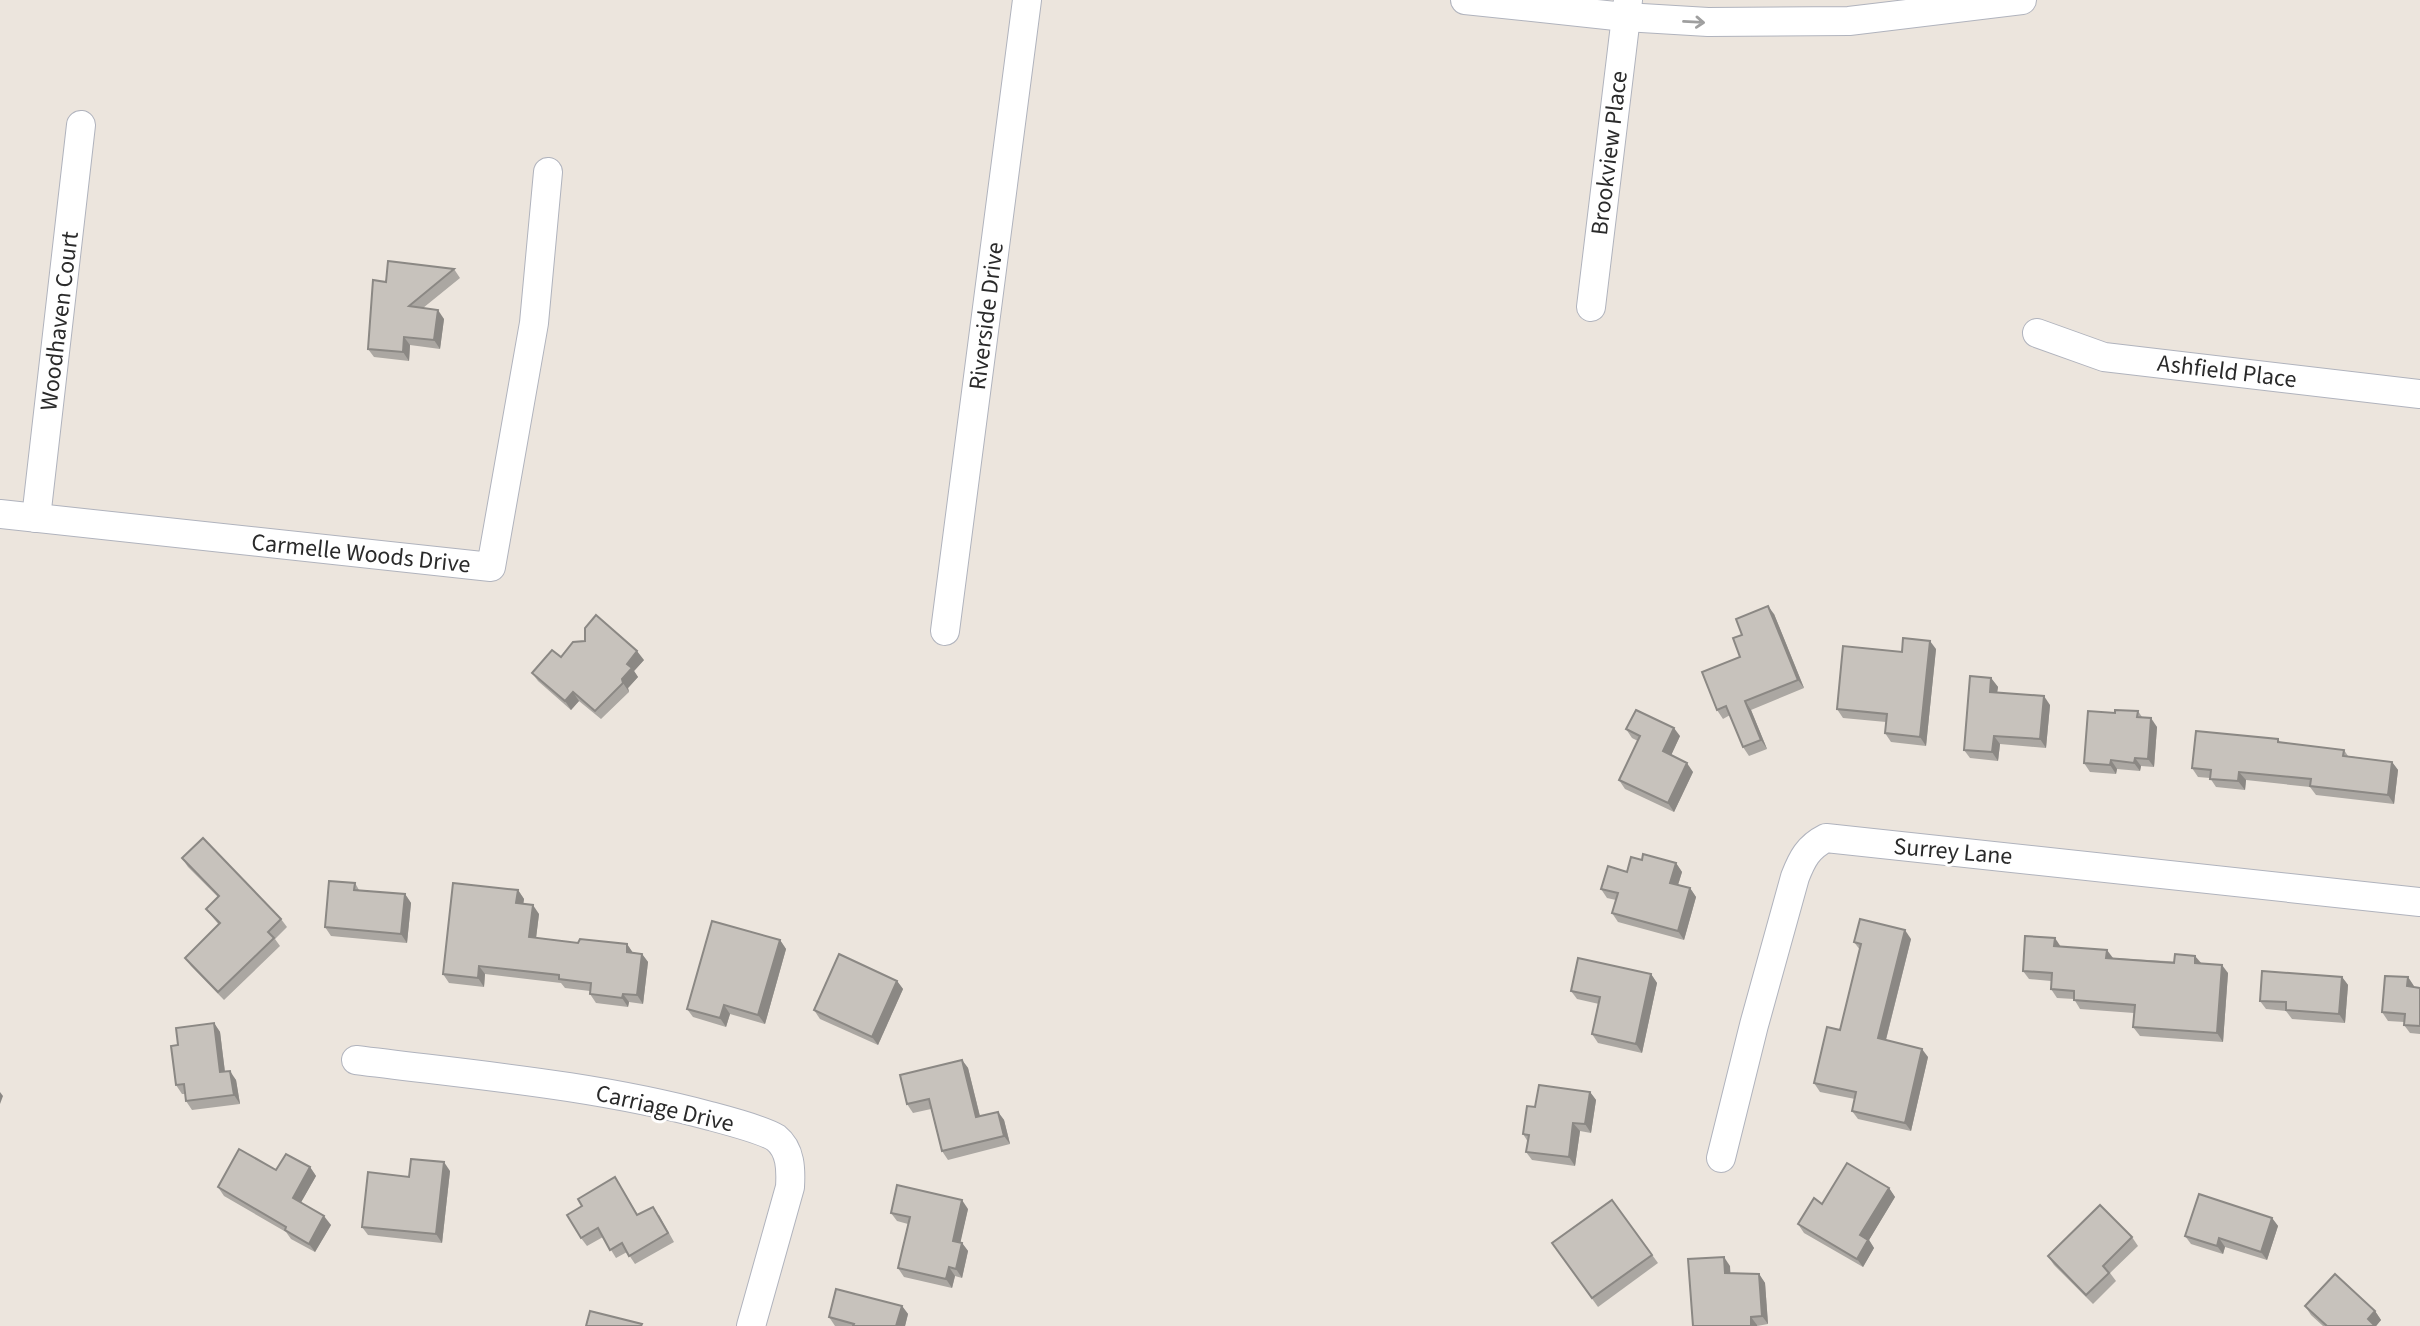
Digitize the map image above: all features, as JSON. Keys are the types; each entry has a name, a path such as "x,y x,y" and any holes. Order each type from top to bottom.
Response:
{"street":[{"name":"Riverside Drive","path":"945,631 1027,0"},
{"path":"1465,0 1627,9 1708,22 1849,21 2021,0"},
{"name":"Brookview Place","path":"1591,307 1627,9"},
{"name":"Woodhaven Court","path":"36,518 81,125"},
{"name":"Carmelle Woods Drive","path":"0,514 491,567 534,323 548,172"},
{"name":"Ashfield Place","path":"2037,333 2104,357 2420,394"},
{"name":"Surrey Lane","path":"1721,1158 1795,877 1801,859 1812,845 1826,838 2420,902"},
{"name":"Carriage Drive","path":"356,1060 587,1090 667,1104 725,1120 775,1138 786,1151 791,1168 790,1187 751,1326"}],"building":[{"path":"388,261 454,269 409,306 438,310 434,340 404,337 403,352 368,349 373,280 386,282"},
{"path":"1768,606 1798,680 1745,701 1761,740 1743,747 1726,706 1717,710 1702,672 1740,657 1733,638 1742,635 1736,619"},
{"path":"596,615 637,651 627,664 632,668 622,679 623,683 595,711 573,692 565,701 532,673 552,650 561,657 573,642 585,641 585,628"},
{"path":"1903,638 1930,641 1920,737 1885,733 1887,714 1837,709 1843,646 1902,652"},
{"path":"1970,676 1991,678 1990,692 2044,696 2040,739 1994,736 1992,752 1964,750"},
{"path":"1636,710 1674,728 1663,751 1687,763 1668,803 1619,780 1640,736 1626,729"},
{"path":"2115,710 2138,711 2137,717 2151,718 2148,759 2135,758 2134,763 2111,760 2110,765 2084,763 2088,711 2115,713"},
{"path":"2196,731 2278,739 2278,742 2344,750 2343,756 2392,762 2388,795 2310,786 2311,779 2239,772 2238,781 2210,779 2211,770 2192,768"},
{"path":"203,838 281,919 268,932 274,938 218,992 185,958 220,923 206,909 219,896 182,858"},
{"path":"1643,854 1676,863 1670,883 1690,888 1678,931 1612,913 1618,893 1601,889 1608,866 1627,872 1631,857 1642,860"},
{"path":"329,881 355,883 354,890 405,894 401,934 325,927"},
{"path":"453,883 518,890 516,903 533,905 529,937 578,943 580,939 627,944 627,952 642,954 637,995 623,994 622,998 590,994 591,983 559,979 559,975 479,966 478,978 443,974"},
{"path":"1860,919 1905,930 1878,1038 1922,1049 1905,1123 1852,1111 1856,1092 1814,1083 1827,1027 1840,1030 1861,944 1854,942"},
{"path":"712,921 780,940 758,1015 724,1005 720,1018 687,1009"},
{"path":"2025,936 2055,938 2054,946 2107,950 2106,958 2174,963 2175,954 2195,956 2195,963 2222,965 2217,1033 2133,1027 2135,1005 2074,1000 2074,991 2051,989 2052,973 2023,971"},
{"path":"839,954 897,981 872,1037 814,1010"},
{"path":"1578,958 1651,974 1636,1044 1592,1034 1600,997 1571,991"},
{"path":"2262,971 2342,977 2339,1014 2286,1010 2286,1002 2260,1001"},
{"path":"2385,976 2408,977 2407,986 2420,988 2420,1026 2404,1025 2405,1014 2382,1012"},
{"path":"214,1023 220,1072 230,1071 234,1095 186,1101 184,1084 176,1085 171,1046 178,1045 176,1028"},
{"path":"962,1060 976,1117 998,1112 1004,1136 942,1151 929,1099 907,1104 900,1075"},
{"path":"1539,1085 1590,1092 1585,1124 1573,1123 1569,1157 1526,1152 1529,1135 1523,1134 1527,1106 1535,1107"},
{"path":"239,1149 276,1170 286,1154 310,1167 293,1198 324,1216 309,1244 285,1230 286,1227 218,1187"},
{"path":"411,1159 444,1162 436,1234 362,1227 368,1172 409,1177"},
{"path":"1847,1163 1889,1188 1860,1235 1868,1240 1857,1259 1798,1224 1814,1198 1822,1204"},
{"path":"615,1177 637,1215 653,1207 668,1233 629,1256 622,1243 610,1250 598,1228 581,1238 567,1215 582,1206 578,1199"},
{"path":"897,1185 962,1200 953,1241 962,1243 956,1269 949,1267 946,1279 898,1268 910,1217 891,1213"},
{"path":"2199,1194 2272,1218 2261,1252 2219,1238 2217,1246 2185,1236"},
{"path":"1612,1200 1652,1255 1592,1298 1552,1243"},
{"path":"2100,1205 2132,1237 2103,1266 2109,1273 2086,1295 2048,1256"},
{"path":"1724,1257 1725,1273 1759,1274 1762,1316 1751,1317 1751,1326 1693,1326 1688,1259"},
{"path":"2335,1274 2375,1311 2368,1319 2375,1326 2327,1326 2305,1306"},
{"path":"836,1289 902,1306 896,1326 853,1326 854,1324 829,1317"},
{"path":"590,1311 642,1324 586,1326"}]}
